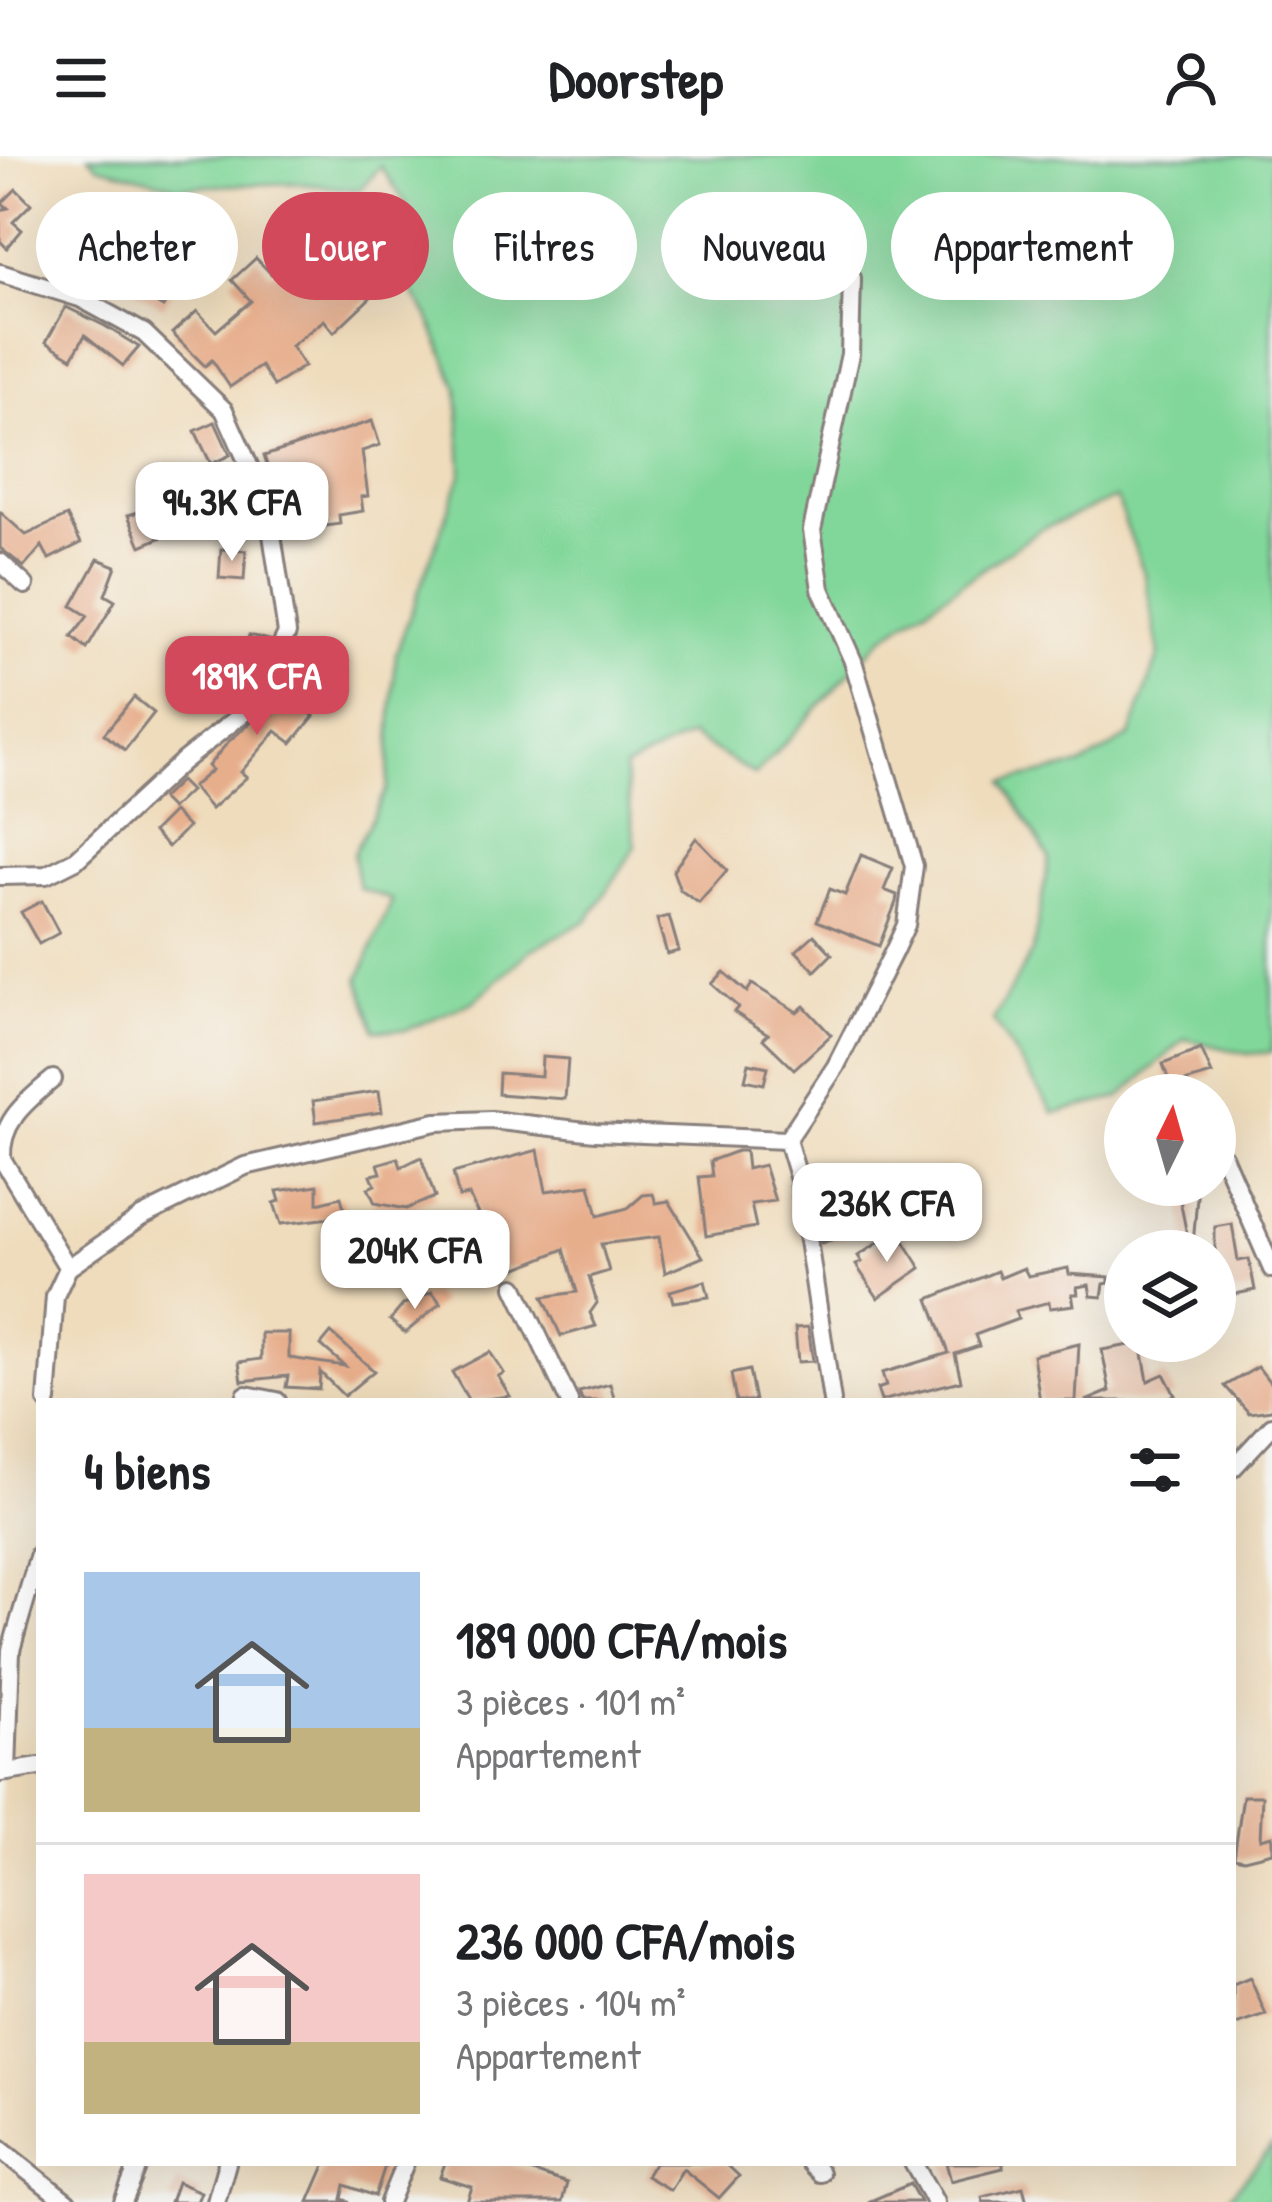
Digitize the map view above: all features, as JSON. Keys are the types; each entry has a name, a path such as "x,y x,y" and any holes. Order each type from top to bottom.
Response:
{"street":[{"path":"0,273 80,298 144,333 224,410 268,508 287,633 250,708 183,760 76,860 46,875 0,876"},
{"path":"787,1140 836,1066 894,951 906,925 914,866 853,661 821,589 812,530 850,354 851,300"},
{"path":"0,562 25,585"},
{"path":"53,1078 8,1123 0,1140 2,1159 68,1268"},
{"path":"47,1398 56,1296 68,1268 142,1216 245,1166 436,1122 490,1120 595,1132 787,1140"},
{"path":"787,1140 799,1180 832,1398"},
{"path":"1236,1188 1272,1269"},
{"path":"515,1287 568,1398"},
{"path":"1236,1465 1272,1426"},
{"path":"36,1564 3,1681 4,1773 36,1768"},
{"path":"0,2149 67,2202"},
{"path":"123,2202 138,2166"},
{"path":"216,2202 226,2166"},
{"path":"388,2202 404,2166"},
{"path":"915,2166 935,2202"}],"green space":[{"path":"89,156 1272,156 1272,1052 1247,1054 1185,1039 1146,1074 1104,1074 1104,1101 1054,1113 993,1021 1033,950 1049,858 1004,782 1082,765 1130,736 1159,654 1145,576 1116,498 1039,530 882,638 755,775 691,736 624,768 636,846 588,920 531,950 473,1002 406,1030 375,1030 359,979 392,900 359,888 353,854 387,788 396,653 462,473 458,389 417,300 429,300 429,192 398,192 381,166 360,190 294,183 179,187 98,166"},
{"path":"1272,2146 1272,2202 1224,2202"}],"building":[{"path":"16,189 31,204 13,222 22,230 7,248 0,241 0,210 8,208 2,203"},
{"path":"256,258 262,264 262,300 368,300 334,332 324,320 291,346 304,366 274,386 261,366 230,387 212,360 205,366 172,333 197,311 216,331 251,301 238,287 238,274"},
{"path":"66,307 139,347 123,366 85,335 72,358 46,342"},
{"path":"372,421 380,445 362,451 368,496 361,497 363,511 339,515 340,524 290,531 280,477 272,480 264,456"},
{"path":"215,422 230,455 211,464 195,431"},
{"path":"238,483 244,503 220,510 214,490"},
{"path":"149,509 162,537 141,546 128,515"},
{"path":"0,512 26,535 67,516 81,543 49,559 42,546 24,567 0,548"},
{"path":"221,549 246,551 244,580 219,578"},
{"path":"98,559 116,566 105,595 115,601 87,649 72,637 88,616 72,606"},
{"path":"249,635 269,640 237,702 187,676 199,650 234,666 242,661"},
{"path":"283,669 314,694 303,707 314,716 292,743 276,731 241,772 247,777 211,809 192,787 212,770 208,766 229,741 261,714"},
{"path":"134,697 154,713 125,750 104,734"},
{"path":"180,781 190,791 171,809 161,799"},
{"path":"173,812 188,827 168,847 153,832"},
{"path":"696,838 727,870 699,903 680,890 673,871"},
{"path":"861,855 893,868 884,890 897,895 896,902 879,946 817,921 830,889 845,895"},
{"path":"42,901 59,933 39,944 21,912"},
{"path":"669,916 679,951 667,954 657,919"},
{"path":"814,935 832,954 815,971 796,951"},
{"path":"724,972 747,992 752,984 797,1012 804,1006 831,1035 794,1069 763,1039 768,1034 734,1012 738,1007 712,984"},
{"path":"1201,1049 1212,1074 1167,1074 1163,1064"},
{"path":"542,1057 568,1059 565,1099 498,1094 499,1073 541,1076"},
{"path":"749,1063 768,1067 764,1084 745,1080"},
{"path":"379,1091 382,1112 316,1122 313,1101"},
{"path":"538,1150 546,1191 590,1185 598,1216 628,1208 643,1195 653,1194 656,1203 669,1201 703,1257 665,1273 659,1237 601,1244 609,1271 589,1277 597,1303 590,1313 596,1326 561,1336 543,1297 577,1292 564,1249 518,1268 503,1268 469,1195 459,1197 453,1173"},
{"path":"745,1151 747,1169 764,1165 775,1201 751,1204 756,1227 706,1236 699,1177 712,1176 710,1161"},
{"path":"421,1157 435,1197 406,1209 375,1203 368,1188 375,1185 371,1175 381,1173 378,1164 398,1158 401,1167"},
{"path":"318,1185 318,1203 341,1197 346,1216 281,1224 274,1203 280,1201 277,1191"},
{"path":"1181,1206 1196,1206 1194,1230 1186,1230"},
{"path":"835,1208 844,1236 821,1243 817,1213"},
{"path":"890,1235 892,1240 900,1235 921,1268 878,1298 856,1265 862,1262 858,1256"},
{"path":"432,1237 447,1255 437,1257 438,1270 391,1280 377,1262 352,1269 347,1253"},
{"path":"1236,1249 1238,1261 1249,1259 1255,1290 1236,1294"},
{"path":"1024,1268 1028,1276 1068,1268 1069,1274 1104,1277 1102,1297 1091,1296 1089,1285 1077,1287 1078,1294 1072,1294 1074,1305 1050,1308 1049,1302 1015,1311 1018,1319 975,1335 979,1346 955,1354 961,1381 880,1398 877,1389 886,1386 882,1373 949,1353 929,1299 997,1271 1000,1278"},
{"path":"705,1281 709,1297 673,1302 670,1291"},
{"path":"432,1292 441,1303 405,1333 390,1320 403,1305"},
{"path":"808,1327 813,1361 798,1362 795,1328"},
{"path":"261,1333 289,1333 289,1358 345,1366 321,1345 331,1333 374,1371 344,1396 320,1372 319,1389 286,1387 288,1376 242,1381 239,1362 261,1359"},
{"path":"1079,1344 1076,1398 1040,1398 1033,1355"},
{"path":"490,1352 504,1373 498,1376 510,1396 467,1398 452,1372"},
{"path":"1104,1362 1144,1362 1148,1381 1164,1374 1175,1395 1093,1398 1110,1391"},
{"path":"1258,1367 1272,1385 1272,1410 1249,1413 1225,1386"},
{"path":"749,1370 754,1398 735,1398 731,1374"},
{"path":"610,1384 614,1398 581,1398 579,1392"},
{"path":"1243,1796 1262,1796 1260,1839 1272,1836 1272,1852 1236,1857"},
{"path":"1250,1978 1266,2015 1236,2025 1236,1984"},
{"path":"325,2166 385,2166 375,2196 345,2185 342,2199 350,2202 309,2202"},
{"path":"444,2166 515,2166 567,2183 562,2202 467,2202 472,2187 440,2177"},
{"path":"652,2166 728,2166 739,2176 719,2198 683,2169 670,2190 646,2176"},
{"path":"947,2166 1003,2166 1003,2168 951,2181"},
{"path":"177,2182 201,2192 197,2202 170,2202"},
{"path":"910,2184 920,2202 868,2202"},
{"path":"1023,2187 1027,2202 983,2202 982,2197"}]}
